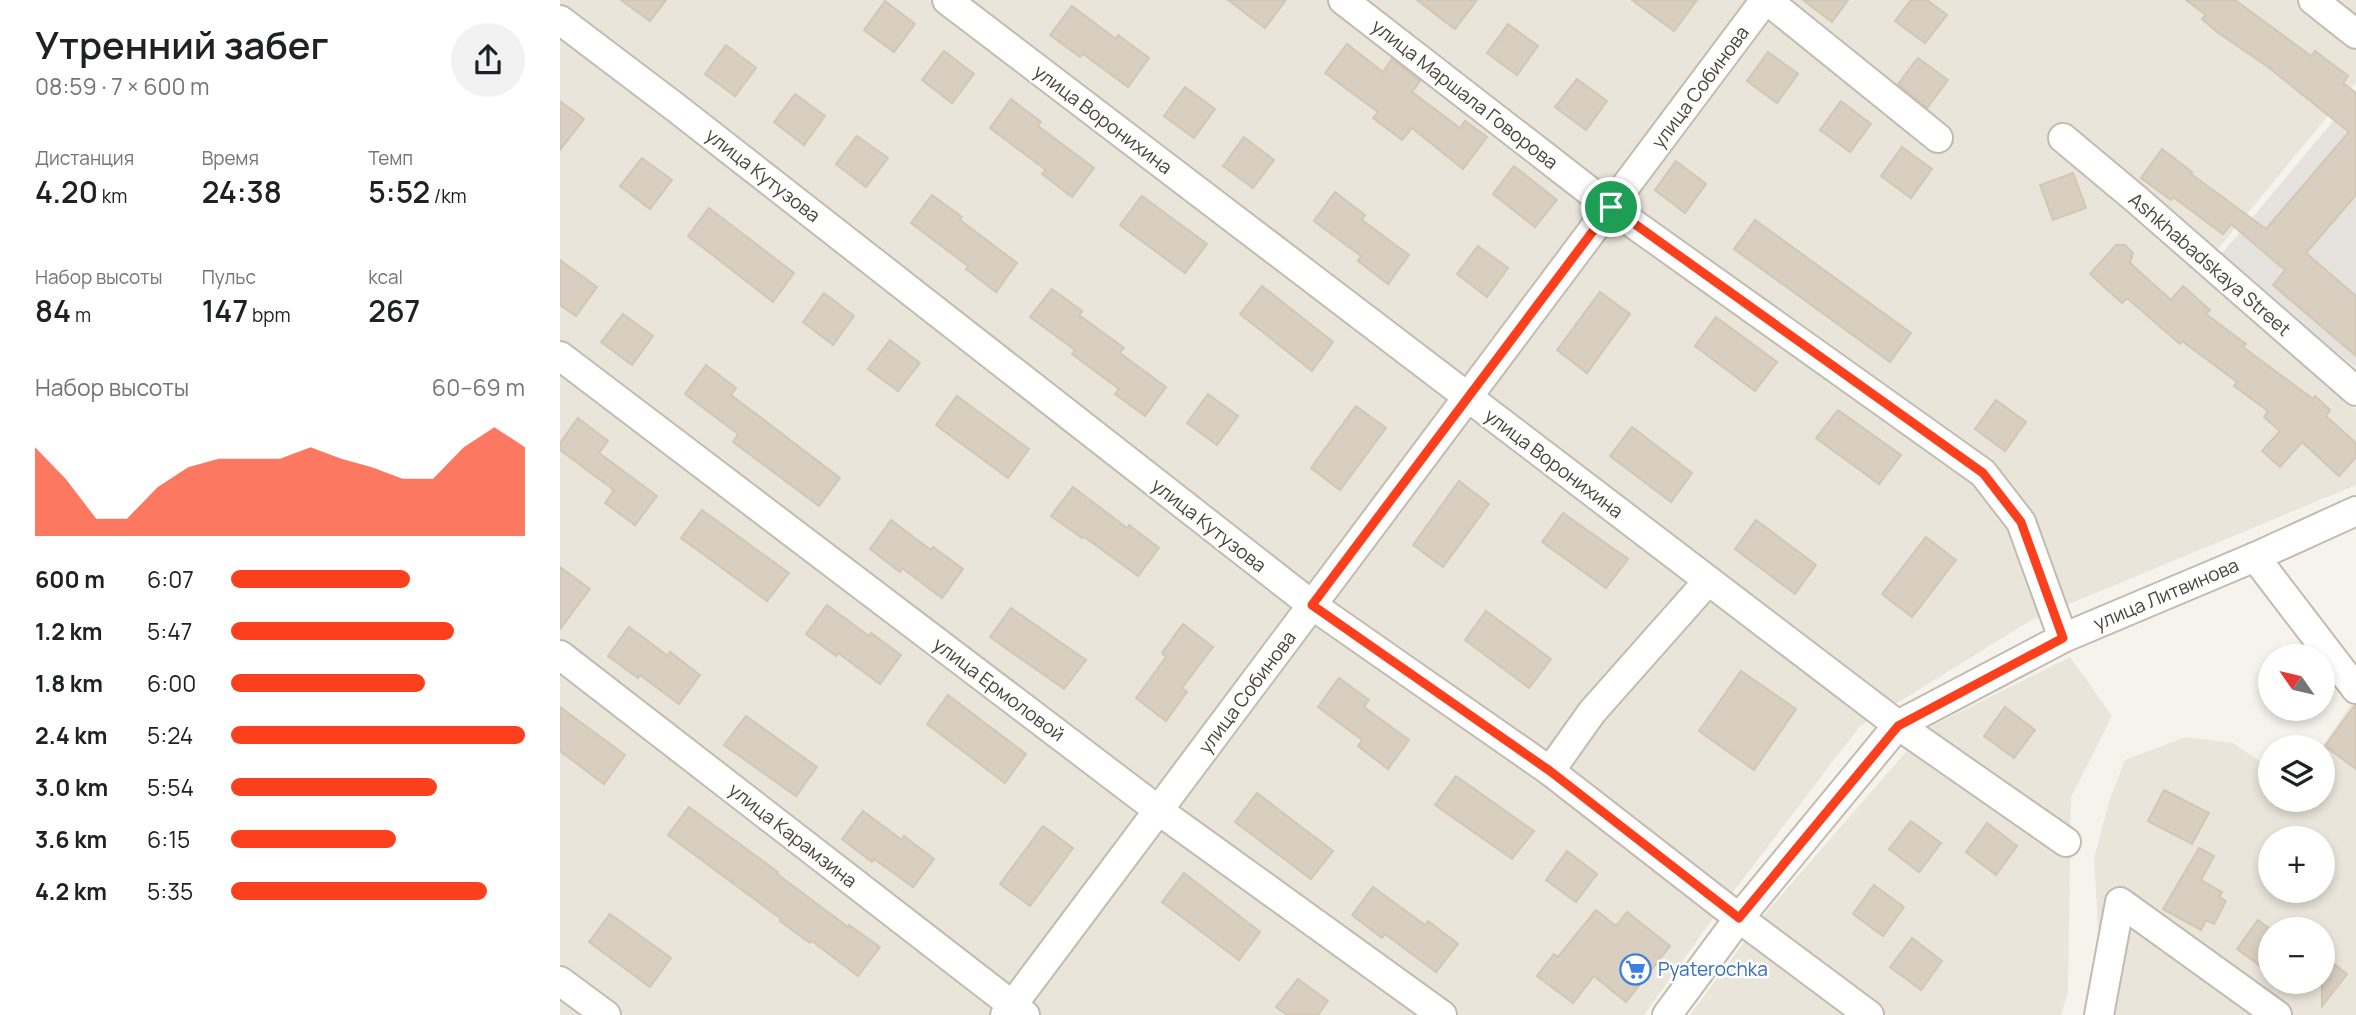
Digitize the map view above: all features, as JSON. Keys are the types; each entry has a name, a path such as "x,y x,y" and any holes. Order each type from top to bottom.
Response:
{"street":[{"name":"улица Воронихина","path":"947,0 1898,726 2066,842"},
{"name":"улица Маршала Говорова","path":"1343,0 1611,207 1983,473 2021,522 2063,638"},
{"name":"улица Собинова","path":"1014,1012 1158,810 1766,0"},
{"path":"1766,0 1938,138"},
{"path":"2313,0 2356,34"},
{"name":"улица Кутузова","path":"560,20 1312,605 1550,771 1869,1015"},
{"name":"Ashkhabadskaya Street","path":"2063,138 2356,391"},
{"name":"улица Ермоловой","path":"560,356 1158,810 1442,1015"},
{"name":"улица Литвинова","path":"1667,1015 1739,918 1898,726 2063,638 2356,511"},
{"path":"2255,557 2356,689"},
{"path":"1550,771 1592,712 1708,581"},
{"name":"улица Карамзина","path":"560,655 1014,1012"},
{"path":"2099,1015 2120,902 2277,1015"},
{"path":"560,981 606,1015"}],"shaded area":[{"path":"560,0 2356,0 2356,82 2198,273 2356,409 2356,485 2033,619 1860,726 1713,918 1644,1015 560,1015"},
{"path":"2356,94 2356,368 2219,257"},
{"path":"2070,657 2112,716 2071,797 2068,992 2061,1015 1690,1015 1764,915 1926,729"},
{"path":"2356,697 2356,1015 2089,1015 2099,943 2094,858 2109,802 2125,760 2186,737 2233,743 2258,760 2258,812 2335,812 2335,735 2330,735"}],"building":[{"path":"621,0 666,0 650,21"},
{"path":"1228,0 1286,0 1265,28"},
{"path":"1417,0 1477,0 1455,29"},
{"path":"1632,0 1697,0 1674,31"},
{"path":"1803,0 1848,0 1832,22"},
{"path":"1911,0 1927,0 1947,15 1925,43 1895,21"},
{"path":"2186,0 2235,0 2311,56 2315,51 2348,76 2343,83 2356,93 2356,195 2306,253 2356,296 2356,356 2273,285 2285,270 2231,224 2223,234 2173,197 2171,200 2141,178 2162,149 2192,172 2191,174 2266,229 2349,132 2268,67 2217,32 2202,19 2206,15"},
{"path":"885,1 915,24 894,52 864,30"},
{"path":"1072,6 1116,39 1118,35 1149,58 1128,87 1083,54 1080,57 1050,35"},
{"path":"1508,24 1538,46 1517,75 1487,53"},
{"path":"1347,44 1383,72 1392,59 1420,81 1412,92 1460,128 1465,121 1487,137 1463,169 1412,128 1402,140 1373,118 1378,112 1325,73"},
{"path":"726,45 756,68 735,96 705,74"},
{"path":"944,51 974,74 952,103 922,80"},
{"path":"1768,52 1798,74 1777,103 1747,81"},
{"path":"1918,58 1948,80 1927,108 1898,84"},
{"path":"1577,79 1607,101 1586,130 1555,107"},
{"path":"1185,87 1215,109 1194,138 1164,116"},
{"path":"795,94 825,116 804,145 774,122"},
{"path":"1011,99 1041,122 1038,126 1094,168 1072,197 1042,174 1046,170 990,128"},
{"path":"560,101 584,119 560,150"},
{"path":"1841,101 1871,124 1850,152 1820,130"},
{"path":"857,136 888,158 866,187 836,164"},
{"path":"1244,137 1274,160 1253,188 1223,166"},
{"path":"1902,147 1932,169 1911,198 1881,176"},
{"path":"642,158 672,180 650,209 620,186"},
{"path":"1676,161 1706,184 1685,213 1655,190"},
{"path":"1514,166 1557,200 1535,227 1493,194"},
{"path":"2073,173 2086,208 2053,220 2040,185"},
{"path":"1335,192 1365,215 1362,220 1409,255 1388,284 1358,261 1361,256 1314,221"},
{"path":"932,195 1017,263 996,292 966,269 968,266 911,223"},
{"path":"1142,196 1207,244 1185,273 1120,225"},
{"path":"709,208 794,273 773,302 688,236"},
{"path":"1755,220 1911,333 1890,362 1734,249"},
{"path":"2116,245 2125,245 2133,253 2130,263 2171,300 2183,286 2210,310 2206,314 2246,344 2243,347 2313,399 2315,396 2330,410 2326,416 2356,443 2356,457 2339,476 2302,442 2280,467 2262,451 2280,431 2264,417 2268,411 2234,386 2237,382 2182,341 2180,344 2127,298 2122,303 2090,274"},
{"path":"1478,246 1508,268 1487,297 1457,274"},
{"path":"560,260 597,287 576,316 560,305"},
{"path":"1262,286 1333,342 1312,371 1240,314"},
{"path":"1052,289 1082,311 1079,315 1124,348 1120,353 1166,387 1145,416 1115,394 1119,389 1072,354 1075,350 1030,317"},
{"path":"1600,292 1630,314 1587,373 1557,350"},
{"path":"824,293 854,316 833,345 803,322"},
{"path":"623,314 653,336 632,365 601,342"},
{"path":"1716,317 1777,362 1755,391 1695,346"},
{"path":"890,340 920,363 898,391 868,369"},
{"path":"706,365 736,388 731,395 840,478 819,506 733,442 738,434 685,394"},
{"path":"1208,394 1238,416 1217,445 1187,423"},
{"path":"957,396 1029,449 1008,478 936,425"},
{"path":"1996,400 2026,422 2005,451 1975,429"},
{"path":"1356,406 1386,428 1340,490 1311,468"},
{"path":"1838,410 1901,455 1879,484 1816,438"},
{"path":"578,418 608,441 599,453 657,496 635,525 605,503 614,490 560,450 560,443"},
{"path":"1632,427 1692,473 1671,502 1610,456"},
{"path":"1459,481 1489,504 1443,567 1413,545"},
{"path":"1073,487 1127,528 1129,525 1159,548 1138,576 1051,516"},
{"path":"702,510 789,573 767,601 681,538"},
{"path":"1563,513 1628,559 1606,588 1542,542"},
{"path":"891,520 931,550 933,547 963,569 942,598 902,568 900,572 870,549"},
{"path":"1756,520 1816,565 1795,594 1735,549"},
{"path":"1926,537 1956,560 1912,617 1882,594"},
{"path":"560,567 590,589 560,629"},
{"path":"827,605 869,636 871,633 901,655 880,684 838,653 836,656 806,634"},
{"path":"1011,608 1086,660 1064,689 990,637"},
{"path":"1486,611 1551,659 1529,688 1465,640"},
{"path":"1183,624 1213,647 1182,688 1187,692 1166,721 1136,698 1166,657 1162,653"},
{"path":"629,627 668,656 670,652 700,675 679,704 640,675 638,678 608,656"},
{"path":"1741,671 1796,709 1754,770 1699,731"},
{"path":"1339,678 1369,700 1364,707 1409,740 1388,769 1358,746 1362,740 1318,707"},
{"path":"948,695 1026,754 1005,783 927,724"},
{"path":"2356,705 2356,769 2335,753 2333,735"},
{"path":"560,707 625,755 604,784 560,751"},
{"path":"2005,707 2035,730 2014,758 1984,736"},
{"path":"746,716 817,767 796,796 724,745"},
{"path":"1456,776 1534,831 1512,859 1435,805"},
{"path":"2164,790 2209,813 2192,844 2148,821"},
{"path":"1257,793 1333,851 1311,879 1235,822"},
{"path":"689,807 848,927 849,925 880,947 858,976 780,921 781,919 668,835"},
{"path":"863,811 902,840 904,836 934,859 913,887 874,859 872,862 842,839"},
{"path":"1911,821 1941,843 1919,872 1889,849"},
{"path":"1987,823 2017,846 1996,875 1966,852"},
{"path":"1043,826 1073,848 1030,906 1000,884"},
{"path":"2199,848 2214,856 2201,880 2222,892 2219,897 2226,901 2214,924 2206,920 2201,930 2163,909"},
{"path":"1567,851 1597,874 1576,902 1546,880"},
{"path":"1184,873 1260,932 1239,960 1162,902"},
{"path":"1874,885 1904,907 1883,936 1853,914"},
{"path":"1373,887 1425,925 1428,921 1458,944 1436,972 1385,934 1382,938 1352,915"},
{"path":"1596,910 1616,926 1627,912 1670,946 1626,1002 1594,976 1573,1003 1537,976 1554,954 1558,957"},
{"path":"610,914 671,958 650,987 589,942"},
{"path":"2258,920 2258,964 2237,949"},
{"path":"1912,938 1942,961 1921,990 1890,967"},
{"path":"2335,965 2347,974 2335,989"},
{"path":"1298,979 1328,1001 1318,1015 1287,1015 1276,1007"},
{"path":"2322,994 2331,994 2322,1006"}],"place":[{"name":"Pyaterochka","path":"1635,969"}],"route":[{"path":"1611,207 1983,473 2021,522 2063,638 1898,726 1739,918 1550,771 1312,605 1611,207"}]}
